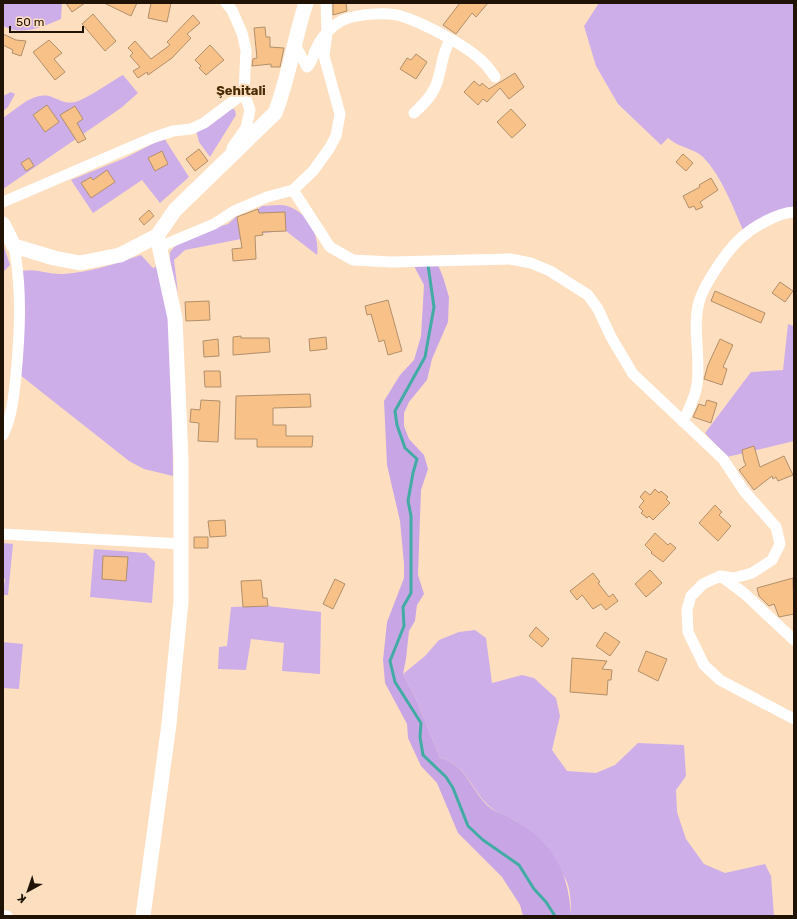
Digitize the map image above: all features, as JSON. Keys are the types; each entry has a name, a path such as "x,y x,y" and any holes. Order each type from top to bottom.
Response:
{"street":[{"path":"216,171 246,128 250,110 244,93 246,50 242,33 232,10 226,3"},
{"path":"143,916 170,716 181,601 181,460 175,318 158,242 175,210 275,112 283,94 294,43 306,3"},
{"path":"14,246 54,258 80,263 120,255 214,224 234,211 267,197 293,190 313,171 329,149 336,136 339,121 340,114 324,56 327,32 326,3"},
{"path":"294,43 307,67 311,64 318,44 327,32 341,21 372,14 403,16 450,40 482,61 495,77"},
{"path":"414,113 424,103 438,80 442,55 450,40"},
{"path":"3,202 152,138 173,131 191,129 204,124 244,93"},
{"path":"293,190 330,247 353,260 392,262 510,259 531,262 570,282 588,295 598,309 611,337 633,374 723,459 744,491 776,527 780,544 772,560 752,573 734,578 720,576 703,584 691,596 686,610 688,632 697,654 704,665 720,680 793,716"},
{"path":"683,422 697,385 696,324 699,302 707,281 742,237 764,222 794,212"},
{"path":"3,224 14,246 19,274 20,328 13,399 8,424 3,435"},
{"path":"3,534 182,544"},
{"path":"720,576 745,594 794,640"}],"shaded area":[{"path":"3,3 62,3 61,19 32,29 10,29 3,26"},
{"path":"599,3 794,3 794,210 743,230 721,182 716,173 703,157 668,138 661,145 618,104 596,66 584,26"},
{"path":"123,75 138,93 121,108 3,189 3,118 32,98 39,96 52,97 68,102 79,101"},
{"path":"11,92 15,94 8,107 3,111 3,96"},
{"path":"231,108 235,110 236,115 210,157 199,142 196,130"},
{"path":"164,138 189,177 160,203 142,180 93,213 71,180 125,158"},
{"path":"284,205 294,209 307,219 317,240 317,255 286,231 262,233 258,209 262,206"},
{"path":"237,216 241,239 185,250 174,260 178,293 170,262 170,252 177,244 201,232 228,224"},
{"path":"3,244 10,265 3,272"},
{"path":"141,255 153,268 157,266 163,281 171,339 173,476 144,469 129,461 15,371 17,273 28,270 57,274 73,273 103,267"},
{"path":"413,264 438,265 449,297 448,322 432,359 427,380 409,402 404,413 404,426 409,439 424,455 428,469 421,490 418,575 424,594 417,605 415,621 409,631 403,674 417,701 440,758 449,761 462,771 488,806 526,828 548,847 562,871 567,885 571,916 523,916 520,905 502,877 458,833 437,783 421,766 408,738 407,724 385,683 383,660 387,622 404,578 404,564 400,521 387,465 384,401 400,375 414,360 421,336 424,285"},
{"path":"788,324 794,326 794,441 727,457 705,433 751,372 783,370"},
{"path":"3,543 13,544 8,595 3,595 5,579 3,578"},
{"path":"94,549 146,553 155,562 152,603 90,597"},
{"path":"268,606 321,612 320,674 282,671 284,643 251,639 246,670 218,669 219,647 227,646 231,607"},
{"path":"475,630 486,638 492,683 522,675 534,678 556,698 560,716 552,750 567,771 596,773 615,765 638,743 684,745 686,776 676,790 677,812 686,839 704,864 725,873 765,864 771,876 774,916 571,916 569,888 562,872 535,837 519,823 491,808 456,765 440,758 417,701 403,674 425,656 439,640 459,632"},
{"path":"3,642 23,644 19,689 3,688"}],"building":[{"path":"66,3 85,3 72,12"},
{"path":"104,3 137,3 131,16"},
{"path":"151,3 171,3 167,22 148,18"},
{"path":"333,3 346,3 347,11 333,15"},
{"path":"460,3 488,3 476,17 472,13 456,34 443,25"},
{"path":"93,14 116,41 105,51 82,24"},
{"path":"193,15 200,23 187,34 191,38 172,58 148,75 147,72 138,78 133,71 140,67 130,56 133,53 128,48 135,41 151,59 170,45 167,42"},
{"path":"265,27 266,37 270,37 270,47 284,48 280,67 271,67 271,64 252,66 253,59 257,58 254,28"},
{"path":"3,34 16,40 26,41 21,56 12,53 13,50 3,45"},
{"path":"49,40 62,53 54,59 65,72 55,80 33,52"},
{"path":"210,45 224,60 206,75 199,68 201,66 195,60"},
{"path":"416,54 427,62 416,79 400,69 407,58 411,60"},
{"path":"515,73 524,87 509,99 500,88 487,102 483,99 478,105 464,92 474,81 480,86 482,83 489,89"},
{"path":"47,105 59,122 45,132 33,115"},
{"path":"75,106 83,119 77,123 86,139 78,143 60,115"},
{"path":"511,109 526,125 512,138 497,122"},
{"path":"199,149 208,161 195,171 186,159"},
{"path":"162,151 168,164 155,171 148,158"},
{"path":"683,154 693,163 686,171 676,162"},
{"path":"29,158 34,166 26,171 21,163"},
{"path":"107,170 115,182 91,198 81,183 91,177 93,180"},
{"path":"711,178 718,190 700,202 703,207 696,210 694,206 689,208 683,196 700,187 699,185"},
{"path":"258,209 259,213 285,212 286,231 262,232 263,235 255,236 256,259 233,261 232,249 242,248 237,217"},
{"path":"149,210 154,216 144,225 139,219"},
{"path":"780,282 793,291 785,302 772,293"},
{"path":"715,291 765,313 761,323 711,301"},
{"path":"388,300 402,351 388,355 384,340 379,342 371,314 367,315 365,306"},
{"path":"209,301 210,320 186,321 185,302"},
{"path":"241,336 241,338 269,338 270,352 233,355 233,337"},
{"path":"326,337 327,349 310,351 309,339"},
{"path":"218,339 219,356 204,357 203,341"},
{"path":"720,339 733,345 723,367 727,369 722,385 704,379 708,365"},
{"path":"204,371 220,371 221,387 205,387"},
{"path":"310,394 311,407 273,408 273,425 286,425 286,436 313,436 312,447 257,447 257,439 235,439 236,396"},
{"path":"201,400 220,401 218,442 198,441 199,423 190,422 191,409 200,410"},
{"path":"707,400 717,403 711,423 693,417 699,404 705,406"},
{"path":"754,446 760,467 784,456 793,475 778,481 776,477 773,479 772,476 754,490 739,470 746,465 742,450"},
{"path":"655,489 659,493 661,491 668,497 666,499 670,503 653,520 649,516 647,518 641,513 643,511 639,507 644,501 640,497 645,491 650,495"},
{"path":"715,505 722,512 719,515 731,526 718,541 699,523"},
{"path":"225,520 226,536 210,537 208,521"},
{"path":"655,533 668,545 670,543 676,548 663,562 651,553 652,552 645,545"},
{"path":"194,537 208,537 208,548 194,548"},
{"path":"103,556 128,557 126,581 102,579"},
{"path":"650,570 662,583 646,597 635,584"},
{"path":"593,573 600,582 598,583 609,597 613,594 618,601 606,610 601,604 593,609 582,595 577,600 570,591"},
{"path":"793,578 794,614 779,617 774,604 769,606 759,596 757,588"},
{"path":"335,579 345,584 333,609 323,604"},
{"path":"261,580 263,598 267,598 268,606 243,607 241,581"},
{"path":"536,627 549,639 542,647 529,636"},
{"path":"605,632 620,642 610,656 596,646"},
{"path":"646,651 667,659 658,681 638,671"},
{"path":"572,658 607,661 602,669 612,670 611,680 608,680 607,695 570,692"}],"waterway":[{"path":"428,265 434,307 425,357 395,411 397,425 405,448 417,459 408,501 411,516 411,593 403,607 404,626 390,661 395,682 421,723 420,737 423,755 446,777 453,788 468,826 483,840 519,865 534,889 546,902 555,916"}],"district":[{"name":"Şehitali","path":"241,90"}]}
